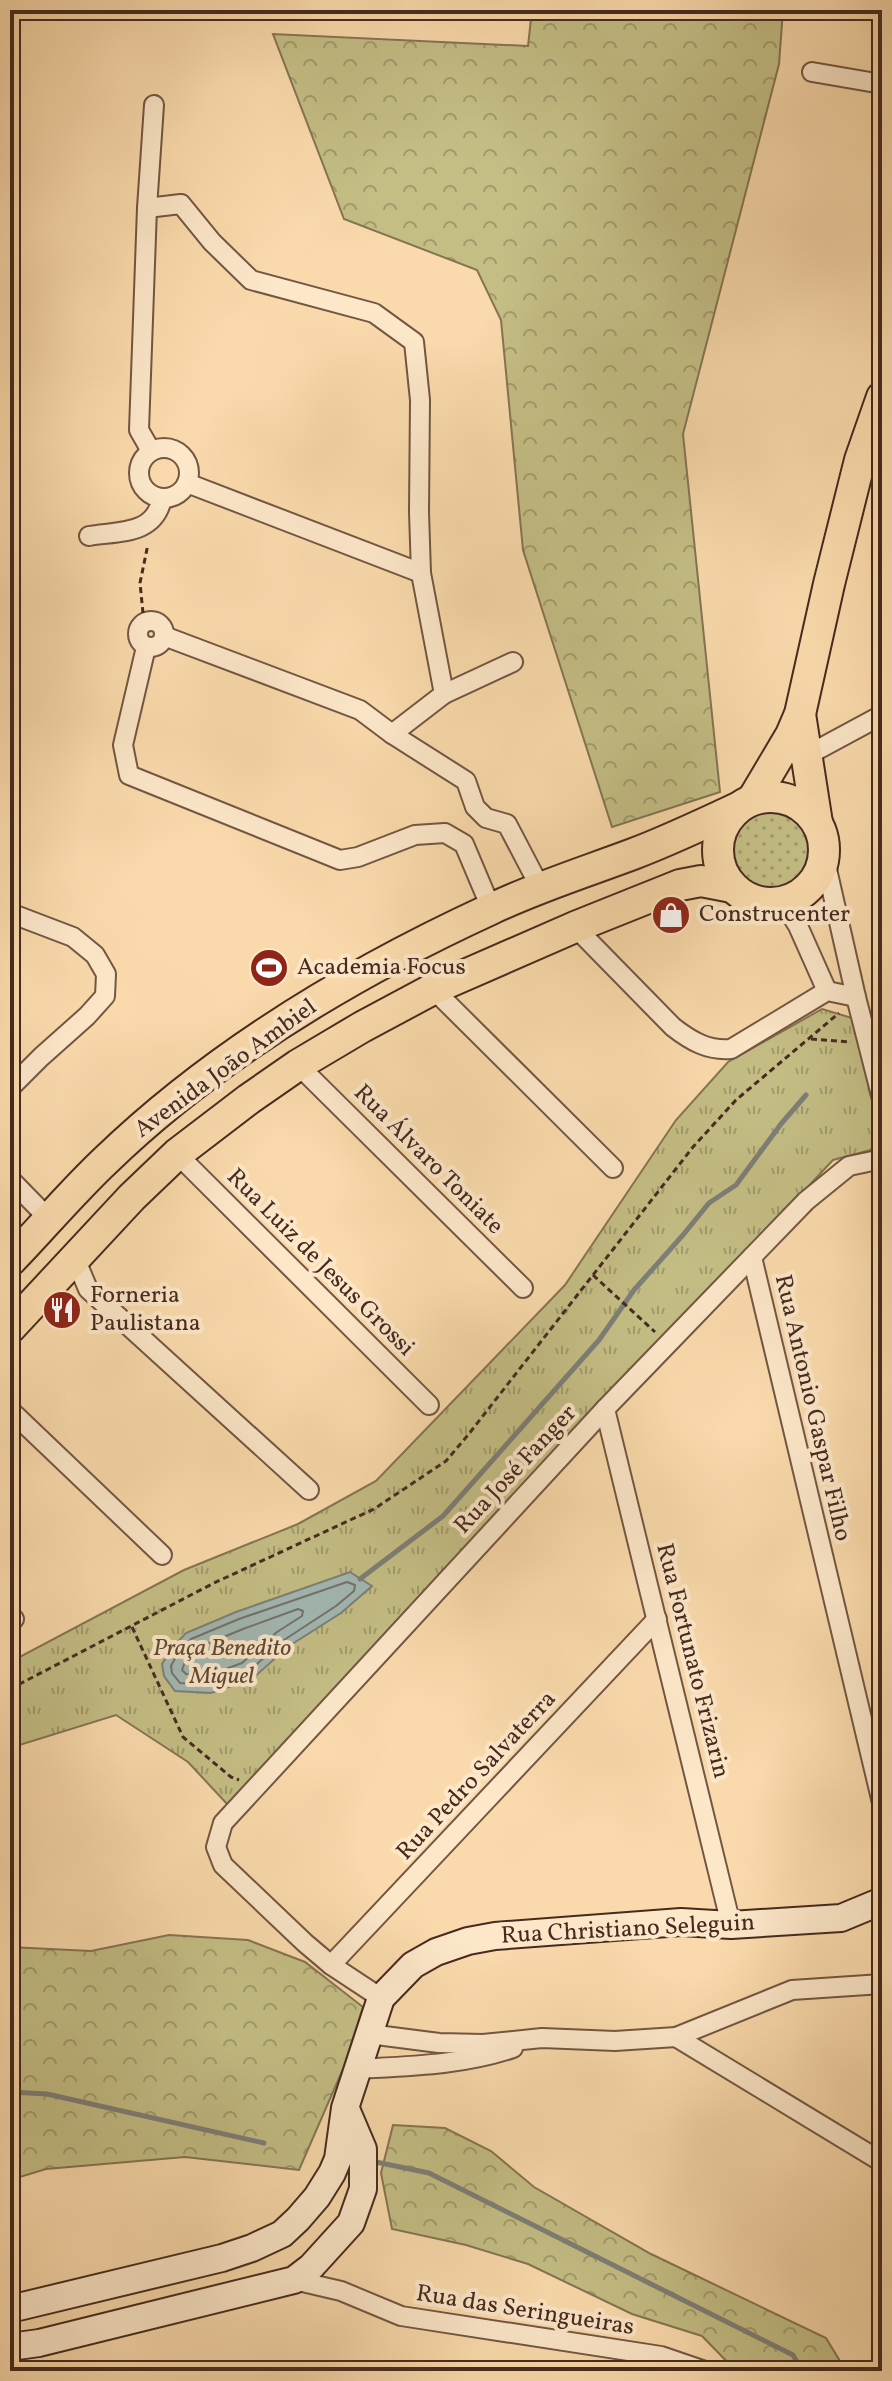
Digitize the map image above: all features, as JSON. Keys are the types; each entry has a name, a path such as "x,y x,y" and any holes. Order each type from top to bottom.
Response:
{"main road":[{"path":"732,887 722,872 718,855 719,837 726,821 746,804 776,761 800,714 856,475 882,397"},
{"path":"783,902 796,898 810,887 820,873 824,856 800,714"},
{"name":"Avenida João Ambiel","path":"13,1249 171,1103 243,1050 339,987 406,950 540,887 635,854 746,804 771,796 789,800 805,809 817,823"},
{"name":"Avenida João Ambiel","path":"10,1328 132,1197 177,1154 298,1065 362,1027 433,989 680,885 701,881 732,887 762,903 783,902"},
{"path":"48,1218 70,1238 75,1258"},
{"path":"13,1249 30,1277 39,1283 50,1284"},
{"name":"Rua Christiano Seleguin","path":"10,2309 222,2258 282,2234 317,2197 338,2159 345,2108 381,1998 413,1965 436,1952 495,1936 681,1922 731,1925 841,1918 882,1901"},
{"path":"10,2347 39,2343 294,2280 311,2267 351,2223 363,2189 363,2149 345,2108"},
{"path":"332,2173 342,2172 351,2176 363,2189"}],"street":[{"path":"812,72 882,84"},
{"path":"151,451 139,430 154,105"},
{"path":"147,208 181,204 212,242 251,280 374,313 414,342 420,400 421,573 444,694"},
{"path":"166,447 181,454 189,468 187,483 177,495 162,499 147,493 139,479 140,463 151,451 166,447"},
{"path":"187,483 421,573"},
{"path":"89,536 149,524 159,511 162,499"},
{"path":"155,622 161,625 164,636 158,646 146,647 138,639 139,627 155,622"},
{"path":"164,636 360,710 466,781 475,807 486,818 507,824 540,887"},
{"path":"146,647 123,745 129,775 340,860 358,857 415,835 445,833 464,844 491,908"},
{"path":"392,734 444,694 513,662"},
{"path":"776,761 806,756 882,715"},
{"path":"824,856 882,1099"},
{"path":"783,902 798,926 827,991"},
{"path":"10,913 73,937 95,955 106,974 105,996 10,1088"},
{"path":"575,927 673,1027 707,1048 731,1049 827,991 856,997"},
{"path":"433,989 613,1168"},
{"name":"Rua Álvaro Toniate","path":"298,1065 523,1288"},
{"name":"Rua Luiz de Jesus Grossi","path":"177,1154 429,1405"},
{"name":"Rua José Fanger","path":"331,1965 223,1865 216,1847 223,1823 605,1409 806,1201 849,1166 882,1159"},
{"path":"10,1179 48,1218"},
{"name":"Rua Antonio Gaspar Filho","path":"752,1257 882,1803"},
{"path":"75,1258 88,1289 309,1490"},
{"path":"50,1284 88,1289"},
{"name":"Rua Fortunato Frizarin","path":"605,1409 731,1925"},
{"path":"10,1410 162,1555"},
{"name":"Rua Pedro Salvaterra","path":"331,1965 657,1619"},
{"path":"331,1965 381,1998"},
{"path":"369,2034 439,2043 483,2044 542,2038 615,2041 676,2037 792,1990 882,1984"},
{"path":"676,2037 882,2162"},
{"path":"358,2069 439,2065 484,2058 542,2038"},
{"name":"Rua das Seringueiras","path":"294,2280 341,2291 401,2316 661,2356 705,2371"}],"path":[{"path":"144,623 140,583 149,524"},
{"path":"10,1689 214,1583 374,1509 446,1461 693,1147 765,1074 856,997"},
{"path":"810,1039 848,1043 867,1039"},
{"path":"593,1275 669,1343"},
{"path":"132,1627 183,1737 231,1777 257,1786"}],"green space":[{"path":"532,10 783,10 779,64 683,434 720,792 612,827 523,550 501,320 477,270 344,219 273,34 528,46"},
{"path":"773,810 789,813 803,822 812,836 815,852 812,868 803,882 789,891 773,894 757,891 743,882 734,868 731,852 734,836 743,822 757,813"},
{"name":"Praça Benedito Miguel","path":"822,1009 852,1018 879,1128 871,1150 833,1160 228,1805 188,1762 116,1715 10,1748 10,1662 184,1570 298,1524 376,1481 565,1285 676,1120 728,1062"},
{"path":"169,1935 248,1940 305,1962 363,2007 343,2069 299,2170 185,2157 46,2169 10,2180 10,1947 91,1951"},
{"path":"393,2125 445,2128 491,2151 534,2187 651,2254 826,2338 846,2371 736,2371 702,2336 632,2314 528,2264 466,2245 392,2229 381,2173"}],"water":[{"path":"350,1572 372,1586 341,1613 289,1646 252,1679 211,1693 175,1691 164,1676 162,1664 186,1633"}],"waterway":[{"path":"360,1579 443,1516 599,1340 634,1290 709,1203 736,1185 806,1095"},
{"path":"10,2092 47,2094 264,2143"},
{"path":"376,2162 429,2173 793,2355 802,2371"}],"place":[{"name":"Construcenter","path":"671,915"},
{"name":"Academia Focus","path":"269,968"},
{"name":"Forneria Paulistana","path":"62,1310"}]}
